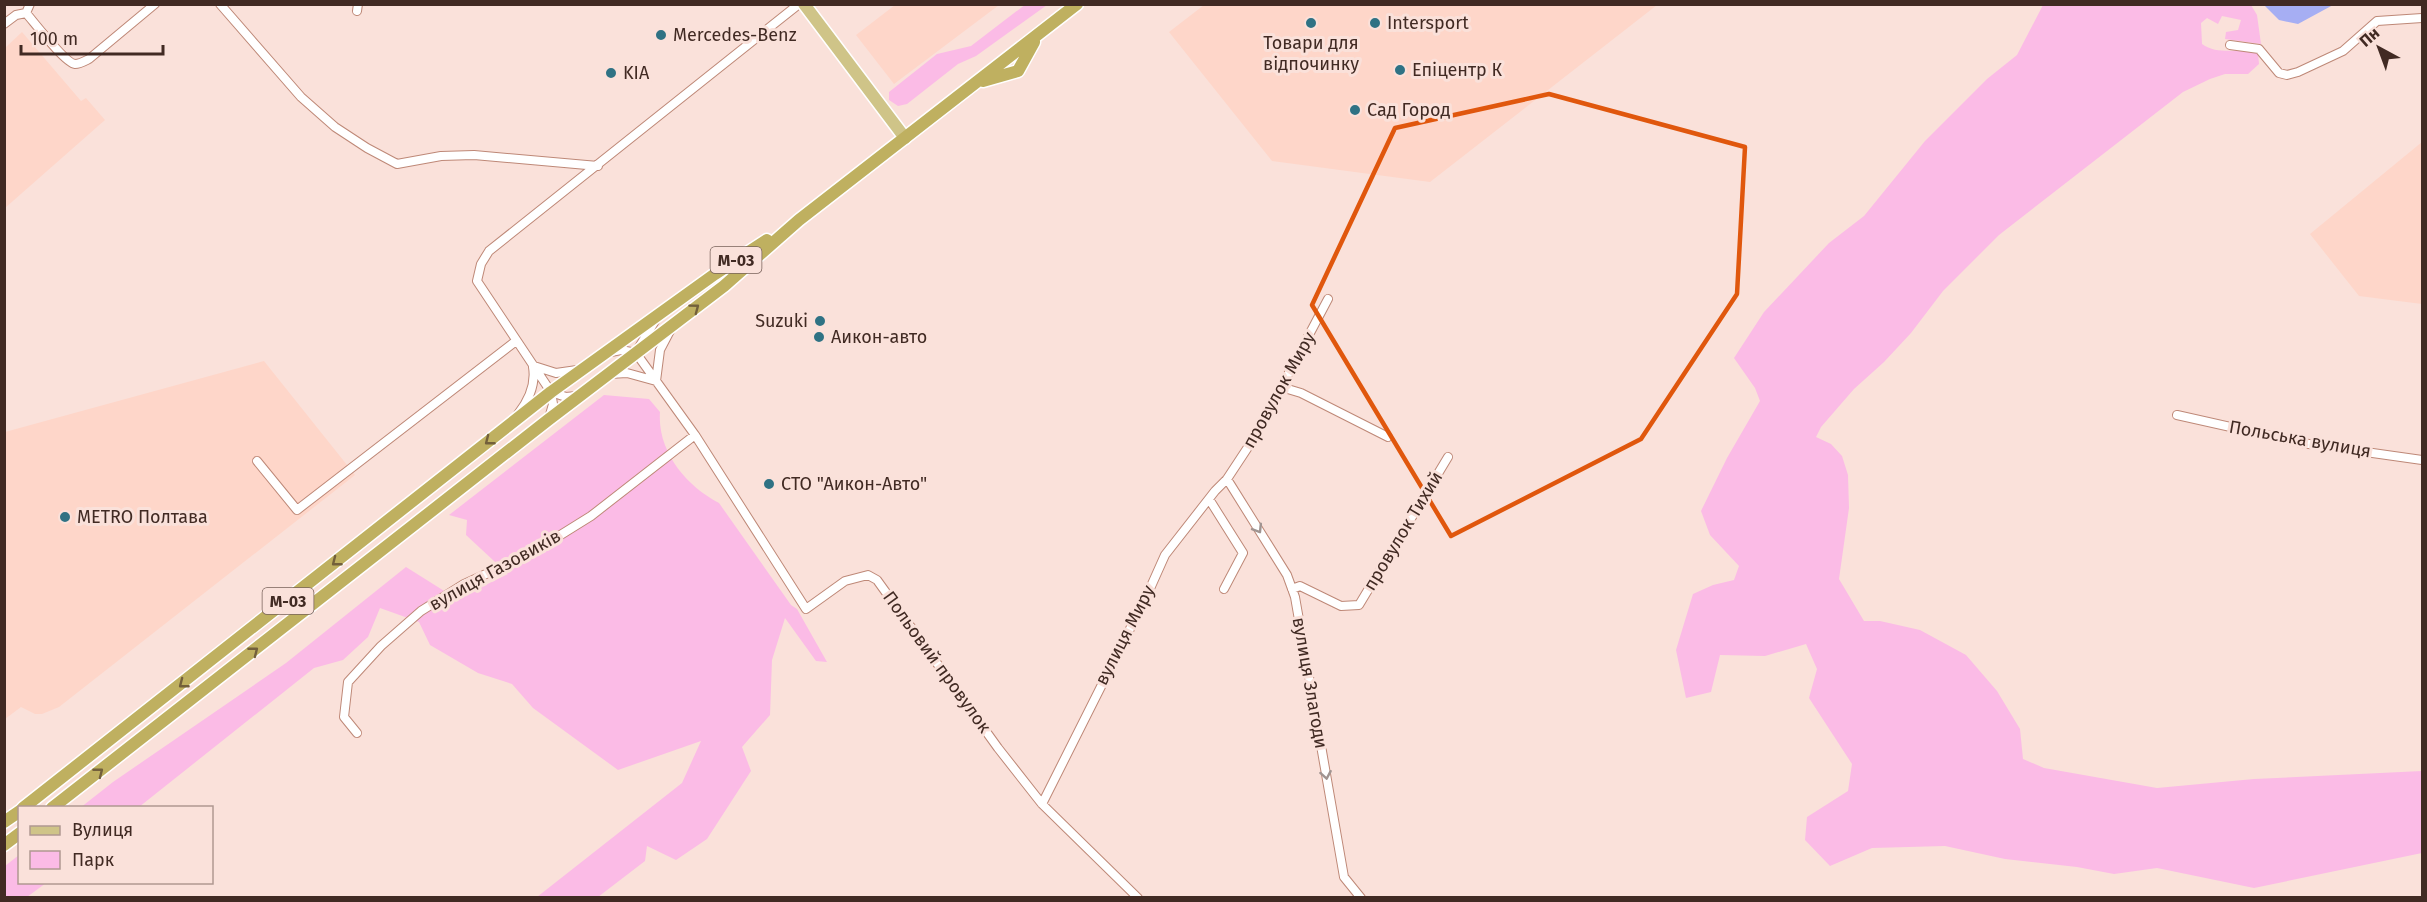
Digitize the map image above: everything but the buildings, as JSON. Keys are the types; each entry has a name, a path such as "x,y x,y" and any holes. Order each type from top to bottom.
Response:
{"highway":[{"name":"М-03","path":"53,806 548,420 724,286 799,220 969,89 986,80 1017,71 1030,47 1045,29 1077,4"},
{"name":"М-03","path":"25,806 551,392 715,274 799,220"},
{"path":"4,822 18,812"},
{"path":"4,845 18,834"}],"main road":[{"path":"804,4 905,138"}],"street":[{"path":"26,13 30,4"},
{"path":"26,13 72,63 78,64 89,60 155,4"},
{"path":"220,4 302,97 335,127 367,148 398,164 441,156 474,155 598,166"},
{"path":"548,420 553,404 551,392 477,281 481,264 489,251 799,4"},
{"path":"4,24 16,15 26,13"},
{"path":"2230,45 2259,49 2279,73 2287,75 2343,51 2377,21 2422,18"},
{"name":"провулок Миру","path":"1227,479 1256,435 1328,299"},
{"path":"603,354 621,350 636,353 659,315"},
{"path":"606,376 627,373 656,381 660,350 674,324"},
{"path":"257,461 297,510 516,341"},
{"name":"Польовий провулок","path":"636,353 695,435 806,609 851,579 868,575 878,580 998,748 1042,804 1138,897"},
{"path":"532,366 556,373 582,369"},
{"path":"512,423 530,396 534,383 532,366"},
{"path":"1281,387 1301,393 1388,437"},
{"path":"551,392 566,397 579,396"},
{"name":"Польська вулиця","path":"2177,415 2302,443 2422,460"},
{"name":"вулиця Газовиків","path":"357,733 344,717 348,682 381,646 421,611 464,584 530,554 591,516 695,435"},
{"name":"провулок Тихий","path":"1292,589 1300,586 1341,606 1359,605 1448,457"},
{"name":"вулиця Миру","path":"1042,804 1165,555 1227,479"},
{"name":"вулиця Злагоди","path":"1227,479 1287,575 1292,589 1344,877 1361,897"},
{"path":"1209,499 1243,553 1224,589"}],"highlighted area":[{"path":"1549,94 1745,147 1737,294 1641,439 1451,536 1312,305 1395,128"}],"shaded area":[{"path":"895,5 999,5 894,84 856,35"},
{"path":"1204,5 1657,5 1430,182 1272,161 1169,32"},
{"path":"22,32 81,101 86,98 105,120 5,208 5,48"},
{"path":"2422,142 2422,304 2359,296 2310,234"},
{"path":"264,361 355,475 59,707 42,714 35,714 21,707 5,719 5,432"}],"green space":[{"path":"1026,4 1047,5 976,56 958,64 907,104 898,106 889,100 889,92 937,54 971,46"},
{"path":"2043,5 2251,5 2257,15 2261,44 2225,39 2226,32 2238,30 2241,20 2222,16 2218,24 2207,18 2201,23 2202,44 2215,50 2258,53 2259,64 2248,74 2225,74 2183,92 1999,235 1943,291 1911,333 1854,389 1821,427 1816,437 1831,444 1842,456 1848,475 1849,508 1839,579 1864,621 1880,621 1920,630 1966,655 1997,691 2020,729 2023,759 2044,768 2157,788 2254,779 2422,771 2422,853 2254,888 2157,868 2114,874 2077,867 2005,859 1945,846 1872,848 1830,866 1805,840 1807,817 1848,791 1852,764 1809,698 1817,669 1806,644 1765,656 1720,655 1711,692 1686,698 1676,650 1693,594 1713,585 1734,580 1739,566 1710,535 1701,511 1727,458 1760,401 1755,388 1734,358 1764,312 1829,243 1864,216 1925,141 1987,79 2017,55"},
{"path":"604,395 649,399 660,412 663,440 676,466 695,487 719,503 791,605 797,609 827,662 816,661 785,618 772,660 770,715 742,747 751,771 707,839 676,860 647,846 645,861 598,897 537,897 682,783 701,741 618,770 533,708 512,684 478,673 430,645 419,622 380,608 368,637 343,660 314,668 140,806 83,806 113,782 286,663 406,567 457,599 508,574 466,535 467,520 449,515"},
{"path":"18,856 18,884 45,884 27,897 5,897 5,866"}],"water":[{"path":"2264,5 2333,5 2298,24 2279,20"}],"place":[{"name":"Товари для відпочинку","path":"1311,23"},
{"name":"Intersport","path":"1375,23"},
{"name":"Mercedes-Benz","path":"661,35"},
{"name":"Епіцентр К","path":"1400,70"},
{"name":"KIA","path":"611,73"},
{"name":"Сад Город","path":"1355,110"},
{"name":"Suzuki","path":"820,321"},
{"name":"Аикон-авто","path":"819,337"},
{"name":"СТО \"Аикон-Авто\"","path":"769,484"},
{"name":"METRO Полтава","path":"65,517"}]}
